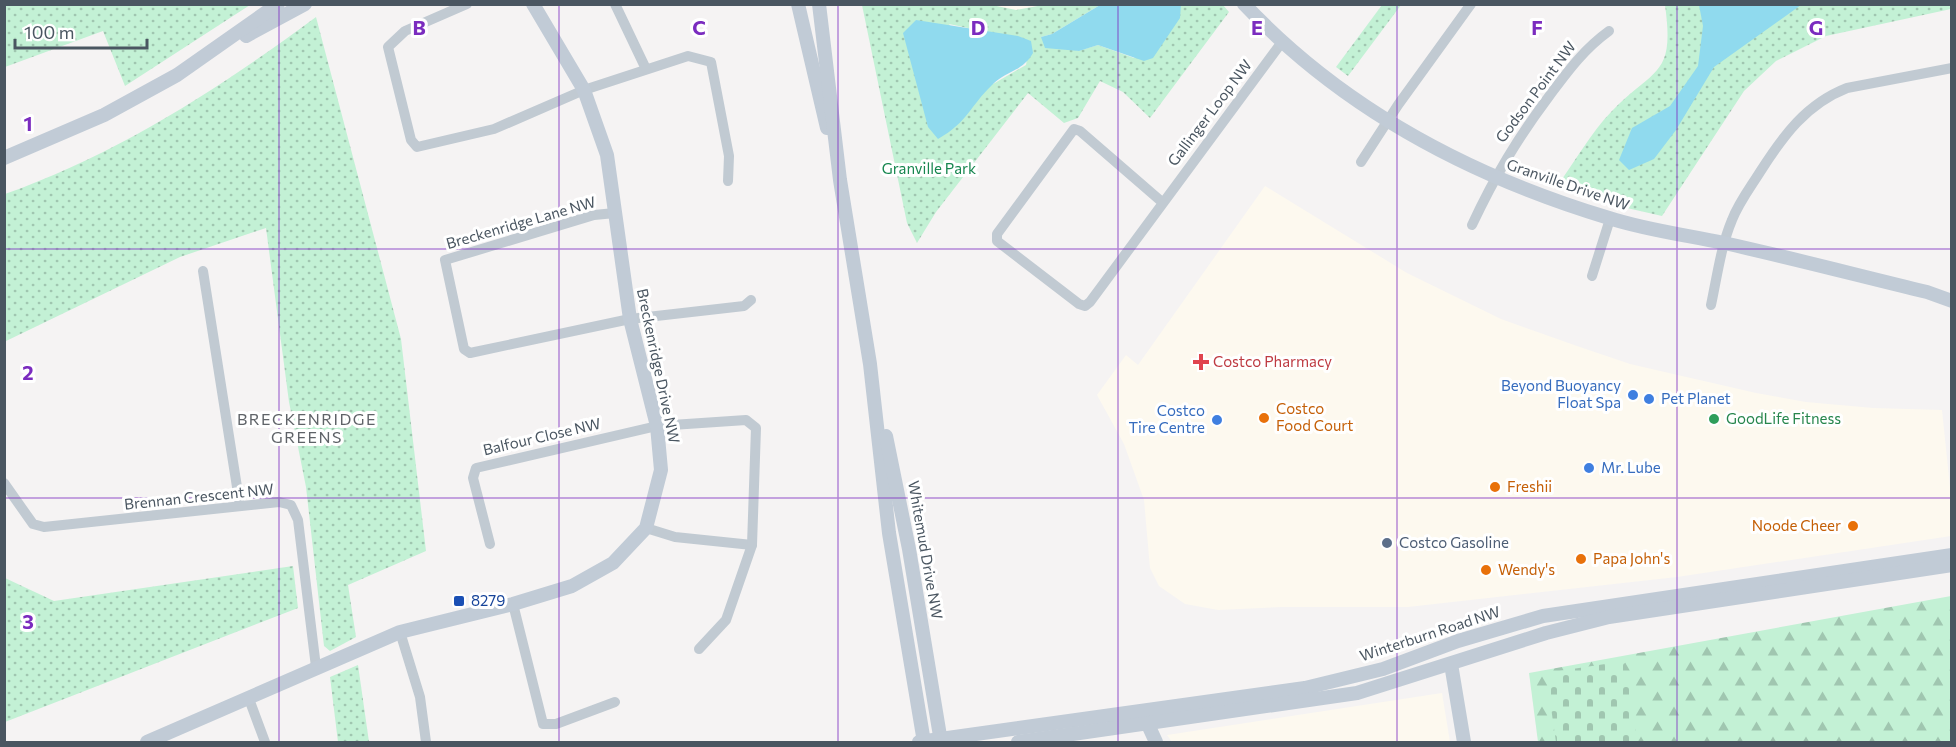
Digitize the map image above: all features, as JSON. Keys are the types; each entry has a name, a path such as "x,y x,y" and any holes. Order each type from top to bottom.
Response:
{"main road":[{"path":"4,158 104,116 177,75 278,4"},
{"path":"217,49 305,4"},
{"name":"Breckenridge Drive NW","path":"147,742 400,632 513,604 572,586 613,563 646,528 661,470 657,426 630,319 607,154 584,90 533,4"},
{"name":"Whitemud Drive NW","path":"798,4 840,180"},
{"name":"Whitemud Drive NW","path":"819,4 840,180 870,364 909,549 941,741"},
{"name":"Granville Drive NW","path":"1245,4 1282,42 1334,84 1438,150 1495,176 1610,219 1725,243 1927,292 1952,302"},
{"name":"Granville Drive NW","path":"1927,292 1952,292"},
{"name":"Whitemud Drive NW","path":"870,364 889,533 923,742"},
{"name":"Winterburn Road NW","path":"1018,742 1338,681 1421,657 1497,629 1578,610 1952,555"},
{"name":"Winterburn Road NW","path":"923,742 1357,693 1546,633 1609,617 1952,565"},
{"path":"1464,742 1451,664 1462,653 1480,645 1578,610"},
{"path":"1145,718 1156,742"}],"street":[{"path":"467,4 405,31 388,46 411,140 417,147 494,129 584,90 688,56 711,62 729,156 728,181"},
{"path":"615,4 646,69"},
{"path":"1361,162 1398,105 1471,4"},
{"name":"Godson Point NW","path":"1472,225 1495,176 1517,139 1579,55 1609,31"},
{"name":"Gallinger Loop NW","path":"1162,202 1080,131 1074,129 997,234 997,242 1079,304 1085,306 1282,42"},
{"path":"1711,304 1725,243 1738,205 1784,135 1806,112 1834,93 1847,88 1952,68"},
{"name":"Breckenridge Lane NW","path":"615,213 594,215 445,260 464,349 470,353 630,319"},
{"path":"1592,276 1610,219"},
{"path":"203,272 240,506"},
{"path":"630,319 744,306 751,300"},
{"path":"657,426 746,420 756,428 752,545 726,620 699,649"},
{"name":"Balfour Close NW","path":"490,544 473,478 476,468 657,426"},
{"name":"Brennan Crescent NW","path":"4,483 33,524 39,527 285,503 295,510 298,520 316,667"},
{"path":"646,528 675,537 752,545"},
{"path":"513,604 543,724 556,724 615,702"},
{"path":"400,632 420,697 426,742"},
{"path":"249,699 265,742"}],"shaded area":[{"path":"987,5 1043,5 1016,10"},
{"path":"1265,186 1407,273 1501,319 1630,364 1806,402 1873,408 1942,410 1951,497 1951,536 1677,577 1408,607 1282,607 1218,610 1185,604 1159,586 1150,568 1144,500 1124,444 1097,395 1126,355 1138,365"},
{"path":"1442,693 1450,742 1172,742 1167,735"}],"green space":[{"path":"5,4 250,5 125,86 103,31 5,67"},
{"name":"Granville Park","path":"987,4 1016,10 1043,5 1100,5 1052,34 1041,37 1078,51 1098,45 1134,58 1181,5 1223,5 1229,12 1150,118 1123,92 1100,81 1078,118 1064,123 1028,93 936,212 917,243 907,223 862,5","holes":["949,24 1030,41 1026,65 993,84"]},
{"path":"1382,5 1401,5 1348,76 1336,67"},
{"path":"1665,5 1951,5 1951,9 1826,36 1776,61 1744,91 1662,216 1605,203 1557,186 1604,119 1650,77 1664,59 1667,46"},
{"path":"316,17 401,339 426,551 348,585 356,637 330,651 324,646 306,487 289,402 266,228 180,257 4,342 5,194 88,159 167,117 243,69"},
{"path":"293,566 298,608 5,722 5,578 54,601"},
{"path":"1951,596 1951,742 1538,742 1529,673"},
{"path":"1625,661 1637,742 1556,742 1546,673"},
{"path":"358,665 369,742 338,742 330,677"}],"water":[{"path":"1181,4 1180,18 1153,58 1144,61 1098,45 1079,51 1045,48 1041,37 1052,34 1100,5"},
{"path":"1699,5 1801,5 1714,67 1676,130 1654,159 1629,170 1619,160 1632,128 1670,106 1698,66 1703,26"},
{"path":"916,20 1018,36 1031,41 1033,53 1019,68 992,85 956,126 938,139 928,127 903,33"}],"place":[{"name":"Costco Pharmacy","path":"1201,362"},
{"name":"Beyond Buoyancy Float Spa","path":"1633,395"},
{"name":"Pet Planet","path":"1649,399"},
{"name":"Costco Food Court","path":"1264,418"},
{"name":"GoodLife Fitness","path":"1714,419"},
{"name":"Costco Tire Centre","path":"1217,420"},
{"name":"Mr. Lube","path":"1589,468"},
{"name":"Freshii","path":"1495,487"},
{"name":"Noode Cheer","path":"1853,526"},
{"name":"Costco Gasoline","path":"1387,543"},
{"name":"Papa John's","path":"1581,559"},
{"name":"Wendy's","path":"1486,570"},
{"name":"8279","path":"459,601"}],"district":[{"name":"BRECKENRIDGE GREENS","path":"307,428"}]}
